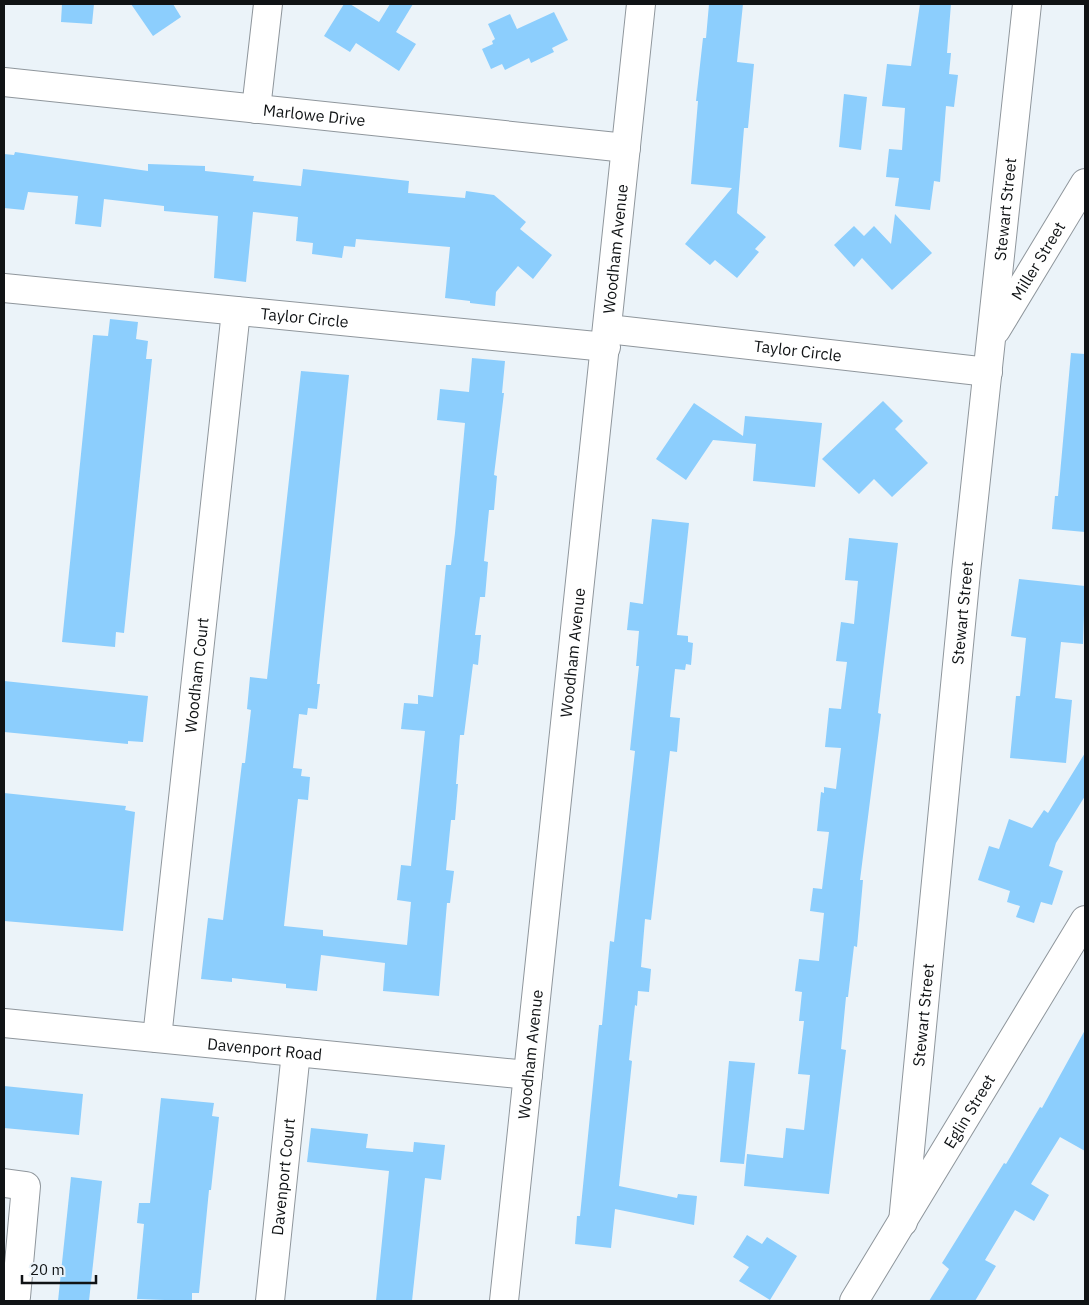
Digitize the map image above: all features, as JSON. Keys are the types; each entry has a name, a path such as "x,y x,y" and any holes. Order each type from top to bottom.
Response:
{"street":[{"path":"256,109 268,4"},
{"name":"Woodham Avenue","path":"504,1301 641,4"},
{"name":"Stewart Street","path":"903,1222 964,591 1027,4"},
{"name":"Marlowe Drive","path":"4,82 626,148"},
{"name":"Miller Street","path":"992,338 1085,183"},
{"name":"Taylor Circle","path":"4,288 236,311 607,338 988,372"},
{"name":"Woodham Court","path":"157,1038 236,311"},
{"name":"Eglin Street","path":"854,1301 1085,920"},
{"name":"Davenport Road","path":"4,1023 528,1075"},
{"name":"Davenport Court","path":"270,1301 296,1052"},
{"path":"4,1184 26,1186 16,1297"}],"building":[{"path":"62,4 94,4 92,24 61,22"},
{"path":"131,4 173,4 181,17 153,36"},
{"path":"344,4 350,4 379,22 390,4 413,4 396,32 416,44 399,71 356,43 350,52 324,36"},
{"path":"709,4 743,4 737,62 754,64 748,128 744,128 737,213 766,237 755,249 759,252 737,278 715,260 710,265 685,244 732,188 691,184 698,101 696,101 703,38 706,38"},
{"path":"920,4 951,4 947,53 951,53 949,74 958,75 954,107 946,106 940,182 934,181 930,210 895,206 899,178 886,177 889,149 902,150 905,108 882,106 887,64 911,66"},
{"path":"554,12 568,40 552,48 554,52 531,63 529,58 505,70 502,64 491,69 482,49 493,44 492,41 495,39 488,24 510,14 517,29"},
{"path":"844,94 867,97 861,150 839,147"},
{"path":"15,152 148,171 148,164 205,166 205,171 254,176 253,181 301,186 303,169 409,181 408,193 465,198 466,191 494,195 526,222 520,229 552,255 533,279 518,266 496,292 495,306 470,303 470,301 445,298 450,247 356,239 355,247 344,246 342,258 312,254 313,243 296,241 298,217 253,212 246,282 214,278 218,216 164,211 164,206 104,199 101,227 75,224 78,196 28,192 24,210 4,208 4,154 14,155"},
{"path":"895,214 932,253 892,290 862,258 854,267 834,245 854,226 864,236 874,226 891,244"},
{"path":"110,319 138,322 136,339 148,341 146,359 152,359 124,633 116,632 115,647 62,642 93,335 108,336"},
{"path":"1071,353 1085,354 1085,532 1052,529 1055,496 1058,496"},
{"path":"472,358 505,361 502,393 504,393 494,475 497,476 494,510 489,510 484,561 488,562 485,597 480,597 475,635 481,635 478,665 473,664 464,735 460,735 455,820 451,820 446,870 454,871 450,903 447,903 439,996 383,991 385,963 321,955 317,991 286,988 286,984 232,978 232,982 201,979 208,918 223,920 242,763 245,763 251,710 247,709 250,677 267,679 301,371 349,375 317,684 320,684 317,709 308,708 307,715 299,714 293,768 302,769 301,776 310,777 308,800 298,799 284,926 323,930 323,936 407,945 411,902 397,900 401,865 411,866 425,731 401,729 404,703 418,704 418,695 433,697 446,565 451,565 455,533 465,423 437,420 440,389 469,392"},
{"path":"883,401 903,421 895,429 928,463 892,497 874,479 859,494 822,459"},
{"path":"694,403 743,436 745,416 822,423 815,487 753,481 756,444 713,440 686,480 656,459"},
{"path":"652,519 689,523 677,635 688,636 688,642 693,643 691,665 686,664 685,670 675,669 670,717 680,718 677,752 670,751 651,920 645,919 641,967 651,969 649,992 638,991 637,1006 635,1005 629,1060 632,1061 619,1186 677,1198 678,1194 697,1196 694,1225 615,1209 611,1248 575,1244 577,1216 580,1216 599,1025 602,1025 610,941 614,942 635,751 630,750 639,666 636,666 639,631 627,630 630,602 643,604"},
{"path":"849,538 898,543 878,713 881,714 860,880 863,880 857,947 854,946 848,997 846,997 841,1049 846,1050 829,1194 744,1186 747,1154 783,1158 786,1128 804,1130 810,1075 798,1074 804,1021 799,1021 802,992 795,991 799,959 819,961 824,913 810,911 813,888 822,889 829,832 817,831 821,792 824,793 824,787 836,789 841,748 825,747 829,708 841,709 847,662 836,661 841,622 854,624 858,581 845,580"},
{"path":"1019,579 1085,586 1083,644 1061,642 1055,698 1072,700 1066,763 1010,758 1016,696 1020,696 1026,638 1011,636"},
{"path":"4,681 148,696 143,742 128,741 128,744 4,732"},
{"path":"1085,753 1085,796 1056,843 1049,866 1063,871 1052,905 1041,902 1034,923 1016,917 1020,906 1007,902 1010,891 978,880 989,846 999,849 1009,819 1032,828 1044,810 1048,813"},
{"path":"4,793 126,806 125,810 135,812 123,931 4,921"},
{"path":"1085,1030 1085,1151 1060,1137 1031,1184 1049,1195 1034,1221 1015,1210 985,1260 996,1266 975,1301 929,1301 949,1269 942,1263 1004,1163 1006,1164 1040,1107 1042,1108"},
{"path":"729,1061 755,1063 744,1164 720,1162"},
{"path":"4,1086 83,1094 79,1135 4,1128"},
{"path":"161,1098 214,1103 212,1116 219,1117 211,1190 209,1190 199,1293 192,1293 192,1301 137,1299 144,1224 137,1223 139,1203 150,1203"},
{"path":"311,1128 368,1134 366,1148 413,1152 414,1142 445,1145 441,1180 425,1178 412,1301 376,1301 389,1171 307,1162"},
{"path":"71,1177 102,1181 89,1301 58,1301"},
{"path":"747,1235 762,1244 767,1237 797,1256 770,1300 739,1281 749,1267 733,1257"}]}
